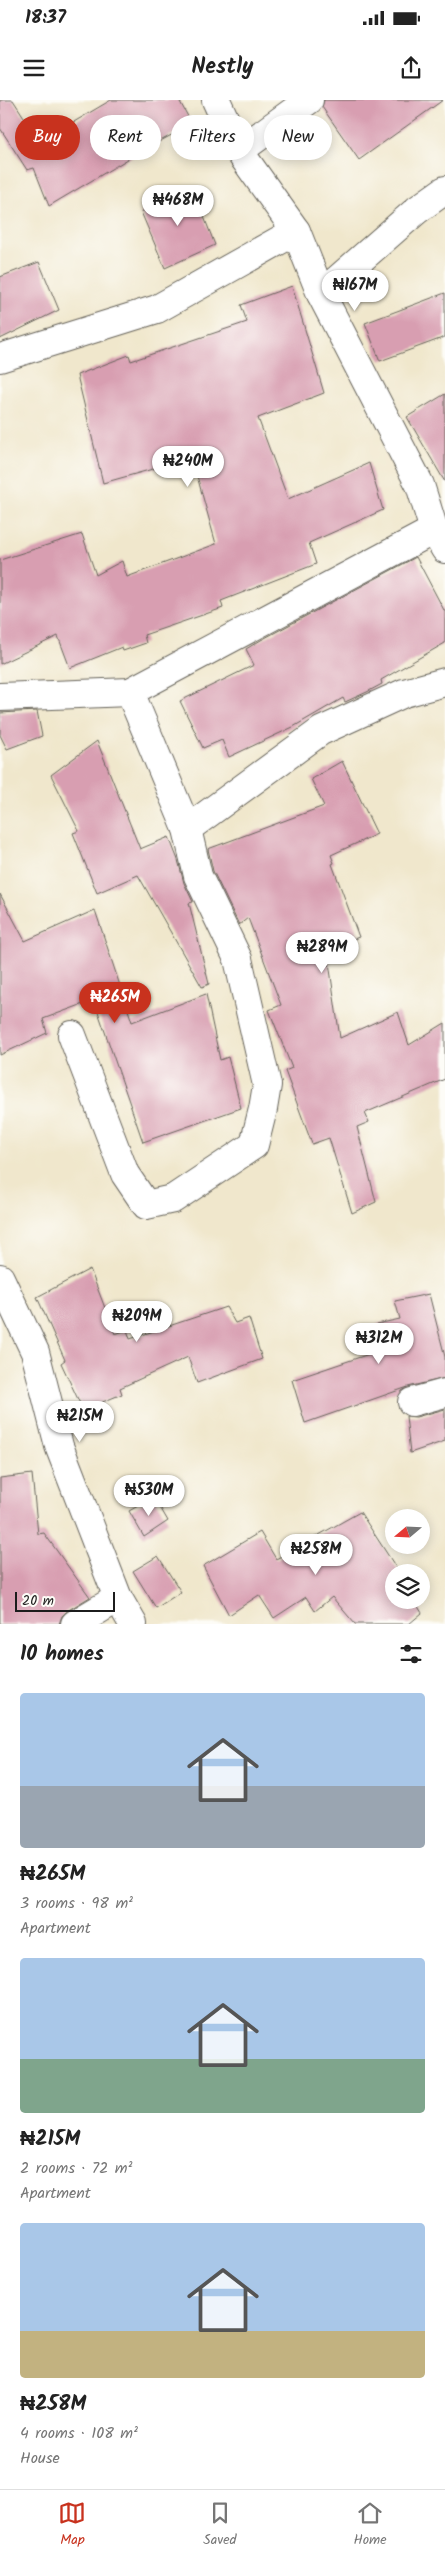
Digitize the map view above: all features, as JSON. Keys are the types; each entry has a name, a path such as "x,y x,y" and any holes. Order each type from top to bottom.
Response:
{"street":[{"path":"216,100 223,115"},
{"path":"254,139 308,100"},
{"path":"0,697 130,692 440,539 420,485 321,294 296,231 246,160"},
{"path":"321,294 417,210 445,190"},
{"path":"0,358 157,309 296,231"},
{"path":"187,829 321,731 404,693 445,682"},
{"path":"72,1035 125,1174 146,1205 173,1199 254,1145 263,1109 266,1085 238,959 198,876 187,829 130,692"},
{"path":"0,1278 35,1352 59,1446 118,1598 133,1624"},
{"path":"412,1402 445,1393"},
{"path":"75,1624 118,1598"}],"building":[{"path":"0,100 13,100 23,115 15,115 15,151 0,128"},
{"path":"111,100 179,100 187,115 171,115 171,135 161,141 161,115 90,115 90,160 126,160 49,206 34,168 27,170 21,160 80,160 80,118"},
{"path":"324,100 443,100 359,160 332,121 332,115 328,115 322,107"},
{"path":"192,186 215,245 165,268 141,212"},
{"path":"39,262 59,310 0,339 0,277"},
{"path":"292,286 324,393 258,418 288,499 369,463 383,510 309,543 316,564 221,601 223,608 144,635 146,643 123,651 122,647 70,668 58,636 0,664 0,560 82,534 96,575 122,561 127,577 216,544 192,458 103,483 77,375 129,355 131,361 247,322 241,305"},
{"path":"445,293 445,337 380,361 365,323"},
{"path":"445,394 445,482 407,417"},
{"path":"416,557 445,612 445,643 381,680 382,684 367,692 345,702 343,698 293,727 229,757 222,740 203,748 180,701 254,665 246,649"},
{"path":"37,711 42,736 7,749 0,735 0,713"},
{"path":"97,741 140,849 169,837 184,883 193,902 189,903 209,984 202,987 138,875 97,893 73,833 79,831 51,775"},
{"path":"342,761 377,834 331,855 334,863 332,864 359,937 327,949 340,1038 398,1012 409,1045 445,1023 445,1079 365,1113 369,1122 357,1127 376,1202 352,1213 329,1138 312,1144 285,1071 292,1068 269,1010 281,1005 248,918 239,925 213,871 208,849 324,806 311,779"},
{"path":"0,894 25,941 95,910 132,1022 206,994 220,1060 228,1057 241,1108 143,1142 94,1000 43,1019 47,1033 0,1055"},
{"path":"90,1269 115,1334 127,1330 130,1339 226,1307 235,1323 249,1318 262,1359 197,1383 188,1357 120,1388 122,1394 83,1410 61,1363 65,1360 37,1297"},
{"path":"429,1294 445,1357 445,1378 408,1387 305,1423 292,1380 384,1349 377,1324 400,1319 395,1301"},
{"path":"445,1409 445,1441 410,1453 406,1416 416,1417"},
{"path":"32,1474 38,1534 44,1533 90,1597 67,1611 62,1616 59,1624 0,1624 0,1478"},
{"path":"154,1497 168,1521 144,1537 129,1511"},
{"path":"360,1512 385,1550 385,1554 387,1554 394,1564 385,1564 385,1609 420,1609 422,1613 409,1624 355,1624 332,1597 315,1611 306,1597 274,1618 259,1595 229,1615 203,1566 260,1532 276,1559"},
{"path":"158,1556 181,1592 156,1608 133,1571"}]}
